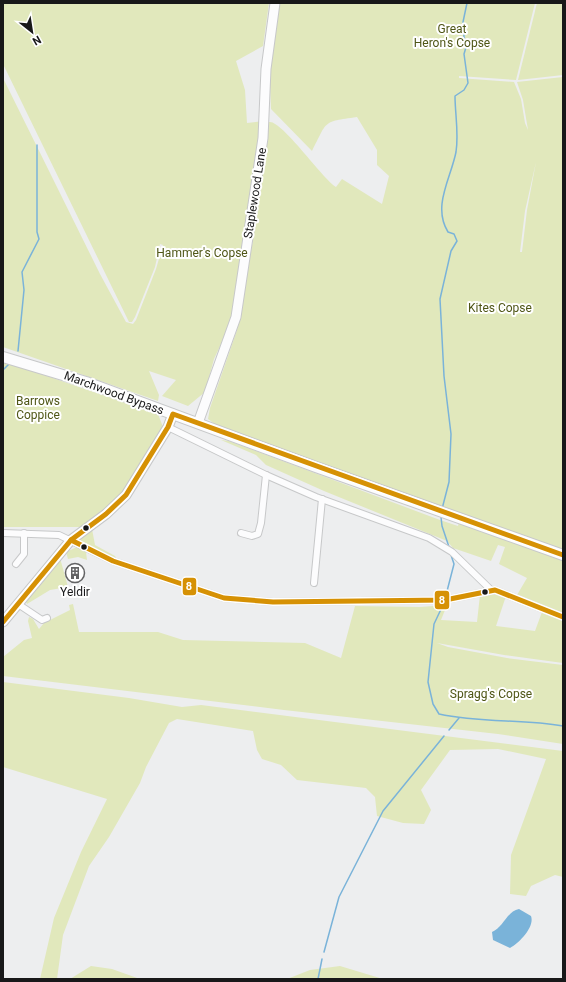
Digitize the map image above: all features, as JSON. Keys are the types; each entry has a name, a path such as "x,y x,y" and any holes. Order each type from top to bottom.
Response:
{"main road":[{"name":"Marchwood Bypass","path":"3,356 86,382 198,424 563,555"}],"street":[{"name":"Staplewood Lane","path":"198,424 236,317 263,138 266,69 275,3"},
{"path":"3,622 71,540 106,514 126,495 168,427 173,414"},
{"path":"168,427 266,475 322,499 429,538 452,552 491,590"},
{"path":"241,533 252,536 258,534 261,523 266,475"},
{"path":"314,583 322,499"},
{"path":"3,533 50,533 71,540 113,561 209,594 231,599 273,602 446,600 491,590 499,590 563,617"},
{"path":"16,564 24,554 24,533"},
{"path":"18,604 42,620 47,618"}],"green space":[{"name":"Hammer's Copse","path":"3,3 269,3 263,46 236,61 245,90 247,123 263,121 252,182 234,316 214,359 205,392 188,406 162,396 176,380 149,371 159,395 158,401 3,347 3,78 100,274 126,322 133,324 136,320 156,269 163,245 160,244 155,267 135,317 132,322 129,322 3,64"},
{"path":"278,3 535,3 516,80 459,76 459,78 514,82 521,99 525,123 528,130 523,100 517,82 563,77 563,550 220,428 208,419 210,408 237,330 253,240 269,122 282,129 336,187 342,179 382,204 389,176 377,165 377,150 357,117 337,120 327,125 312,151 271,109 269,58","holes":["536,162 527,210 522,252 520,252 525,211"]},
{"path":"537,3 563,3 563,75 518,80"},
{"name":"Barrows Coppice","path":"3,361 158,414 163,427 143,466 116,500 85,527 3,527"},
{"path":"221,440 229,441 440,520 458,526 459,522 563,561 563,613 517,595 527,578 499,564 505,547 498,545 491,561 453,548 447,541 324,491 266,465 256,455"},
{"path":"92,529 95,545 115,556 117,560 81,542 80,537"},
{"path":"77,547 86,552 87,560 78,557 68,559 66,552"},
{"path":"60,558 68,587 50,590 27,604 26,602"},
{"name":"Spragg's Copse","path":"495,592 506,596 496,626 535,631 542,612 563,619 563,663 504,655 437,643 448,647 507,658 563,665 563,744 498,734 3,676 3,657 24,640 32,638 28,621 29,617 33,619 39,629 44,623 70,610 69,605 73,604 79,632 158,632 183,640 305,643 341,658 355,606 420,607 447,605 441,620 477,622 480,595"},
{"path":"3,682 129,698 182,707 201,705 563,751 563,877 555,875 531,886 526,896 510,894 511,855 546,759 498,749 450,750 421,790 431,810 424,824 403,823 377,816 375,797 366,788 297,780 281,765 262,759 257,750 253,731 177,719 169,723 146,767 140,783 109,837 89,866 63,935 57,979 40,979 54,918 81,852 107,799 3,767"},
{"path":"91,966 112,969 140,979 70,979"},
{"path":"340,966 383,979 287,979 310,970"}],"water":[{"path":"519,909 531,916 532,920 531,925 525,934 510,948 493,940 492,932 499,927 511,913"}],"waterway":[{"path":"442,509 449,482 451,434 444,376 440,299 451,251 457,241 454,234 448,232 444,222 442,202 454,162 457,145 455,96 464,90 468,83 464,54 467,44 464,37 463,22 467,3"},
{"path":"18,351 24,290 22,272 39,239 37,232 37,145"},
{"path":"3,370 9,364"},
{"path":"441,517 442,526 449,547"},
{"path":"446,595 454,564 451,555"},
{"path":"443,605 434,624 428,682 433,704 439,714 470,719 532,722 563,726"},
{"path":"449,730 459,718"},
{"path":"324,952 339,897 383,811 444,736"},
{"path":"318,979 322,959"}],"transit line":[{"name":"8","path":"3,622 71,540 106,514 126,495 168,427 173,414 563,555"},
{"name":"8","path":"71,540 113,561 224,598 273,602 445,600 495,590 563,617"}],"place":[{"name":"Yeldir","path":"75,573"}],"park label":[{"name":"Great Heron's Copse","path":"452,36"},
{"name":"Kites Copse","path":"500,308"}]}
